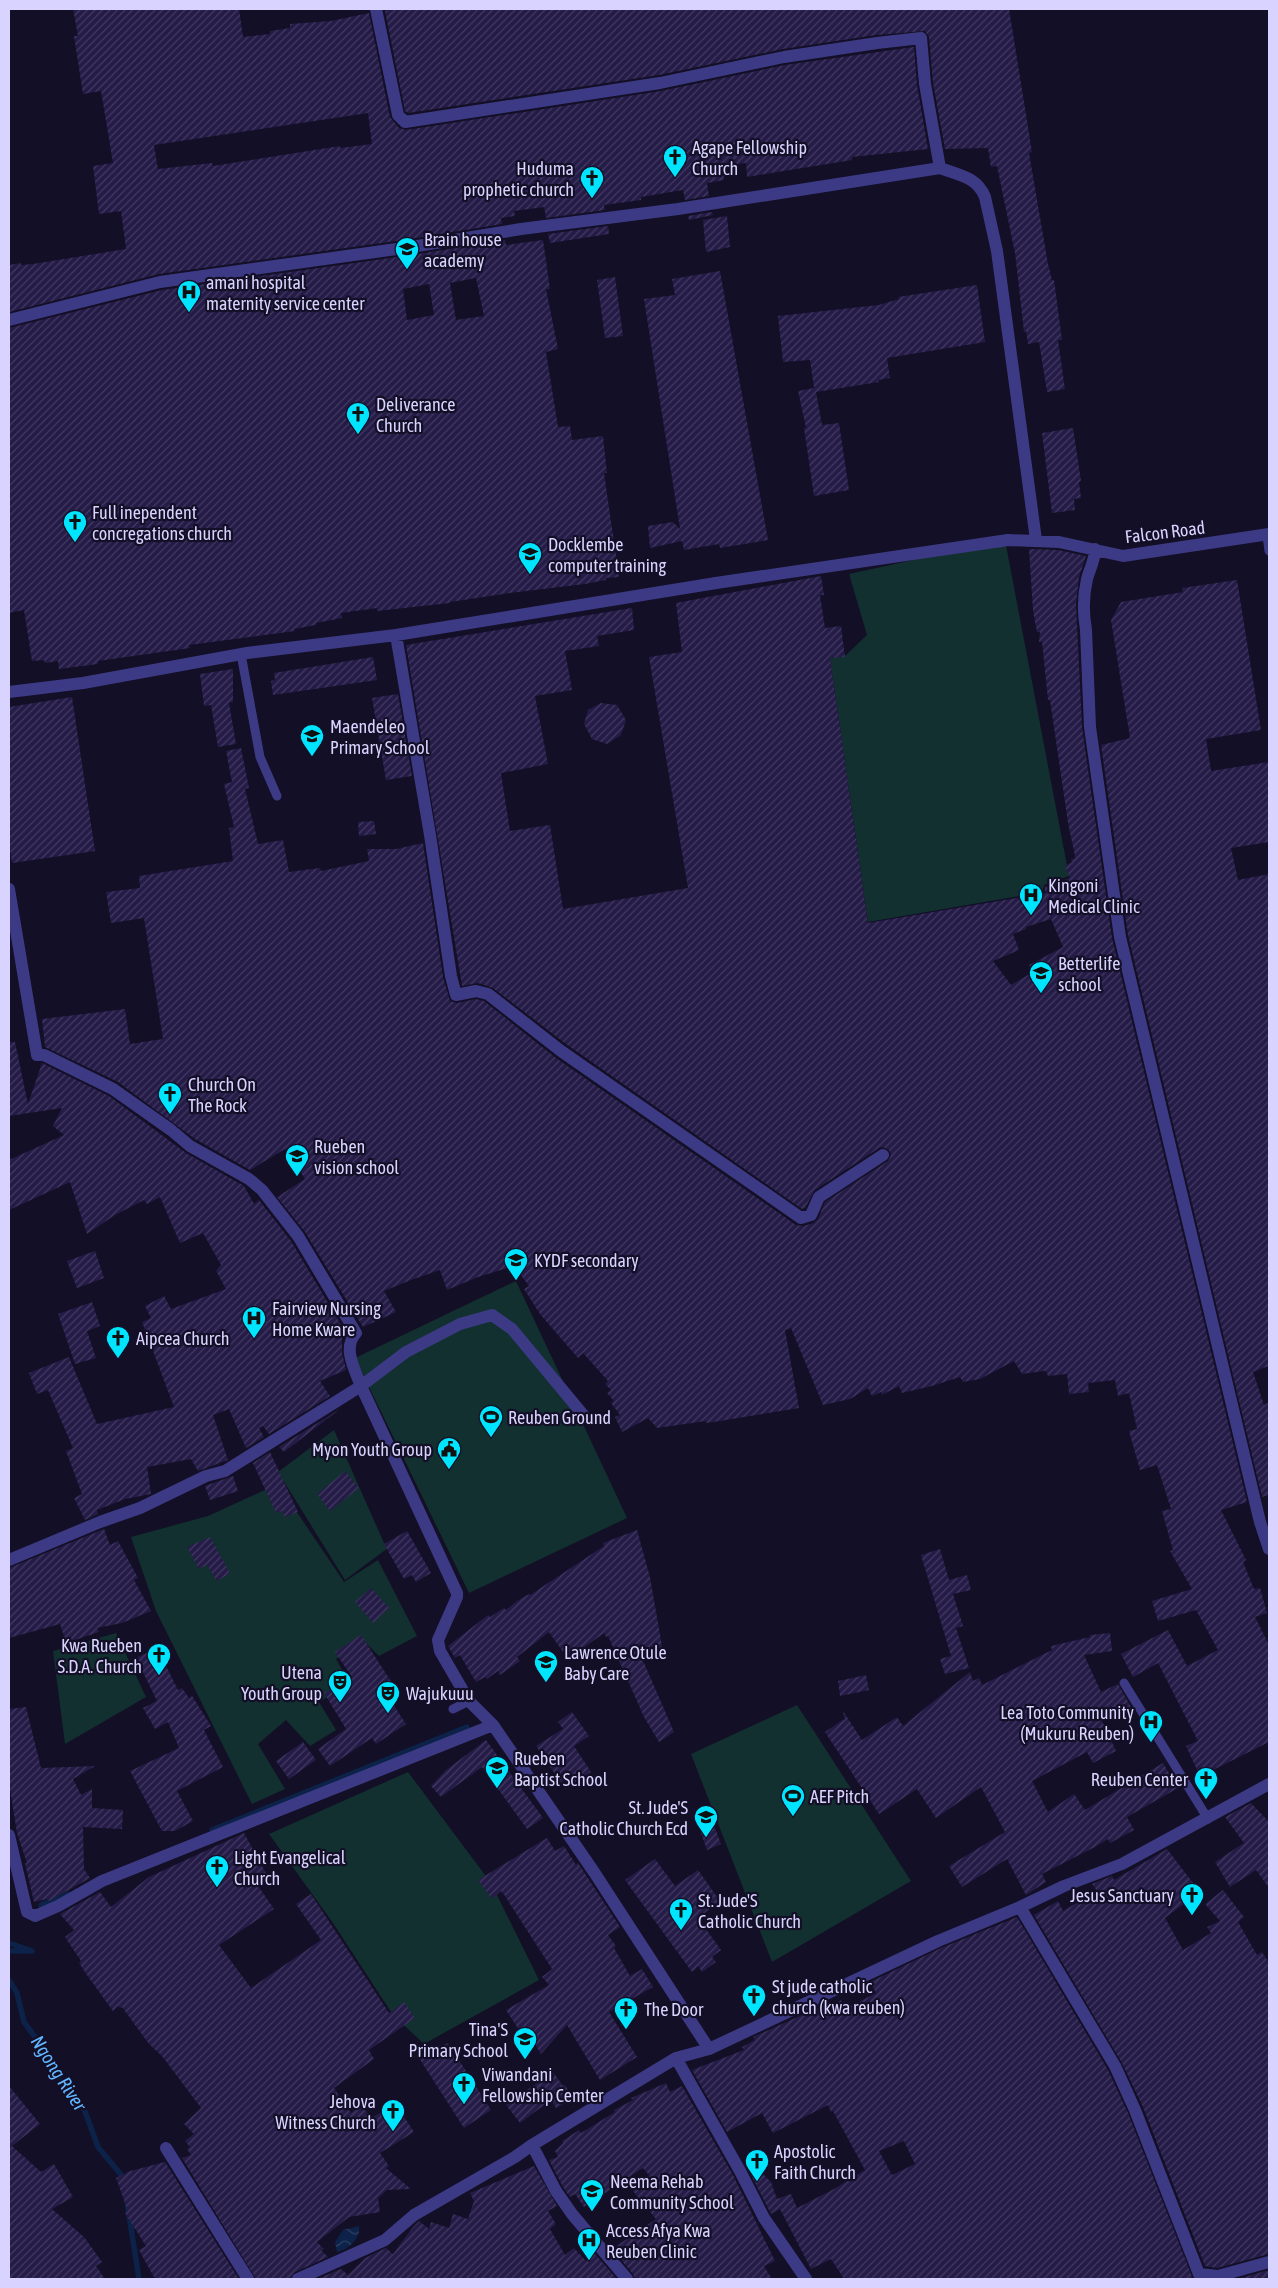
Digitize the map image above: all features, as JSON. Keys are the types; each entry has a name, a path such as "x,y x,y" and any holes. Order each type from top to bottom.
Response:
{"street":[{"path":"376,9 398,115 406,122 660,82 784,57 920,38 925,84 940,168"},
{"path":"9,320 160,282 411,247 521,229 678,209 940,168 970,178 982,189 985,197 996,241 1036,540"},
{"name":"Falcon Road","path":"9,692 83,683 242,654 396,635 716,583 1008,540 1036,540 1095,549 1123,556 1268,534"},
{"path":"1095,549 1095,558 1084,593 1083,616 1086,630 1090,727 1120,937 1260,1522 1269,1548"},
{"path":"396,635 430,835 451,976 456,995 476,991 488,994 561,1051 800,1218 811,1215 819,1197 884,1155"},
{"path":"9,889 37,1055 44,1055 113,1089 171,1130 190,1146 249,1179 262,1190 298,1236 356,1333 351,1339 349,1350 361,1386 457,1593 438,1643 440,1651 469,1701 493,1725 594,1872 709,2049"},
{"path":"9,1559 140,1508 206,1476 225,1471 361,1386 414,1348 460,1324 492,1315 512,1328 585,1417"},
{"path":"9,1835 27,1912 36,1916 102,1881 493,1725"},
{"path":"298,2279 385,2240 414,2216 515,2157 676,2058 709,2049 938,1941 1020,1907 1064,1886 1122,1864 1208,1819 1269,1784"},
{"path":"1020,1907 1115,2066 1135,2110 1199,2274 1218,2276 1269,2262"},
{"path":"676,2058 740,2171 764,2218 806,2279"},
{"path":"532,2145 556,2192 572,2214 627,2279"},
{"path":"166,2148 248,2279"}],"lane":[{"path":"1268,534 1269,551"},
{"path":"242,654 260,756 277,796"},
{"path":"1124,1683 1208,1819"},
{"path":"453,1709 469,1701"}],"green space":[{"path":"1005,540 1069,876 1044,885 1042,892 868,922 830,658 845,656 867,635 849,574"},
{"name":"Reuben Ground","path":"516,1281 627,1518 469,1593 355,1358"},
{"path":"334,1430 384,1543 388,1548 345,1580 278,1472"},
{"path":"278,1484 344,1582 378,1560 417,1636 379,1656 363,1640 336,1659 350,1684 319,1702 336,1730 310,1746 286,1720 258,1744 285,1789 252,1804 156,1611 131,1537 208,1516"},
{"path":"116,1633 146,1697 65,1744 53,1651"},
{"name":"AEF Pitch","path":"797,1705 911,1881 772,1962 691,1754"},
{"path":"408,1772 491,1883 539,1980 424,2044 393,2015 333,1923 269,1834"}],"water":[{"path":"359,2226 358,2235 353,2243 337,2252 335,2242 343,2230"}],"building":[{"path":"73,9 239,9 243,37 270,34 270,31 290,28 290,24 331,21 369,13 390,117 399,128 406,130 661,91 785,65 914,47 917,85 928,149 852,157 852,160 747,177 746,163 723,166 724,180 707,183 709,196 685,200 683,190 641,197 641,200 604,205 605,210 546,218 544,207 514,211 515,216 501,218 502,224 410,239 159,274 9,312 9,265 33,264 126,249 121,211 99,214 93,166 113,163 101,91 83,94 74,36 78,36","holes":["368,113 372,144 340,148 340,146 213,166 212,163 158,169 154,145"]},
{"path":"389,9 1009,9 1032,152 1029,153 1048,264 1052,280 1054,280 1062,340 1058,340 1065,389 1047,392 1039,342 1028,344 1026,331 1024,332 1015,253 997,166 991,167 988,148 945,149 933,83 929,37 925,31 876,35 783,49 659,75 408,113 405,111 385,11"},
{"path":"712,212 713,215 689,220 688,216"},
{"path":"727,216 730,247 706,252 703,220"},
{"path":"608,226 609,234 550,243 548,234"},
{"path":"505,240 506,245 543,240 550,289 546,289 558,349 546,352 558,427 570,426 572,440 603,436 607,473 604,473 619,577 606,578 606,580 585,584 510,593 450,603 377,611 377,608 341,613 342,618 294,629 295,631 189,645 190,648 98,661 98,664 59,669 58,661 45,663 44,660 32,661 24,610 9,613 9,328 162,290","holes":["476,278 484,316 456,320 450,283","429,284 434,315 407,320 403,289"]},
{"path":"720,271 768,540 720,548 719,544 684,550 682,541 650,548 648,526 673,522 680,529 644,299 675,295 672,279"},
{"path":"615,277 623,336 605,338 597,280"},
{"path":"977,285 985,342 887,358 890,378 878,380 879,382 816,392 822,425 839,423 849,490 814,496 804,428 806,428 798,391 814,388 810,360 783,362 778,316 879,305 899,299 898,297"},
{"path":"1073,428 1081,481 1079,482 1081,498 1074,499 1075,510 1052,513 1042,433"},
{"path":"1029,549 1058,550 1086,556 1079,577 1076,604 1082,727 1112,938 1247,1502 1221,1510 1246,1560 1243,1562 1254,1589 1260,1588 1267,1613 1255,1617 1269,1645 1269,1742 1205,1774 1203,1772 1199,1774 1186,1746 1198,1741 1158,1663 1133,1677 1121,1654 1168,1630 1187,1666 1218,1650 1196,1610 1158,1621 1152,1601 1192,1589 1170,1551 1173,1550 1162,1511 1171,1509 1157,1465 1140,1470 1129,1431 1137,1429 1129,1393 1118,1396 1115,1380 1088,1383 1089,1392 1069,1394 1067,1374 1048,1376 1046,1371 1044,1371 1022,1374 1014,1361 980,1379 963,1382 960,1377 902,1393 899,1386 882,1395 881,1392 872,1396 868,1388 850,1399 823,1405 791,1328 785,1330 799,1408 706,1423 706,1421 657,1428 648,1418 622,1432 615,1417 620,1415 611,1403 614,1401 607,1393 611,1390 605,1384 608,1381 583,1353 578,1358 540,1314 524,1289 529,1286 514,1266 478,1277 447,1290 440,1270 411,1280 384,1291 396,1312 363,1327 305,1232 277,1197 305,1179 285,1149 250,1170 195,1139 118,1082 45,1047 42,1019 125,1009 130,1044 163,1039 144,918 111,923 106,892 140,888 139,876 233,861 229,828 234,827 224,784 232,782 226,751 241,748 249,788 245,789 258,844 283,840 289,872 320,868 321,871 369,861 367,849 396,849 423,843 443,977 450,1001 457,1003 476,999 484,1001 556,1058 796,1225 803,1226 814,1223 818,1219 825,1202 888,1161 891,1155 889,1150 883,1147 879,1148 815,1190 805,1208 802,1209 566,1044 493,988 478,983 462,986 406,645 632,608 634,630 597,636 599,646 565,651 572,690 535,696 548,764 501,773 510,831 550,825 563,909 688,888 649,657 682,652 676,603 821,576 824,595 820,595 825,628 841,626 845,657 830,658 868,923 1046,893 1044,887 1070,878 1065,866 1072,862 1071,860 1075,856 1068,823 1050,700 1048,700 1042,642 1039,642 1040,632 1037,632 1033,611","holes":["1051,919 1063,947 1029,965 1033,972 1011,985 993,961 1019,950 1013,934 1026,929 1026,927"]},
{"path":"1237,580 1261,730 1206,739 1211,771 1269,762 1269,842 1231,848 1238,880 1269,874 1269,1366 1253,1372 1264,1405 1269,1402 1269,1495 1262,1497 1128,935 1101,745 1130,738 1111,620 1121,602 1183,592 1182,588"},
{"path":"373,657 377,680 273,695 271,681 275,680 274,673"},
{"path":"233,669 233,702 229,703 236,744 218,747 211,705 204,706 200,674"},
{"path":"398,694 412,776 386,780 372,698"},
{"path":"72,697 95,851 12,863 9,842 9,707"},
{"path":"601,703 617,705 626,720 621,735 607,744 592,739 584,724 588,710"},
{"path":"374,821 376,834 359,836 358,822"},
{"path":"9,1042 15,1042 28,1104 42,1063 109,1096 186,1153 244,1186 254,1204 259,1200 291,1241 346,1333 342,1336 342,1353 346,1370 320,1381 330,1396 269,1434 263,1426 259,1428 264,1437 246,1448 229,1409 213,1415 228,1460 198,1471 191,1459 147,1467 151,1494 125,1499 97,1510 98,1514 85,1520 74,1498 82,1494 66,1451 73,1448 48,1390 37,1394 29,1373 69,1357 97,1424 174,1407 142,1322 151,1318 145,1306 164,1296 171,1309 226,1289 216,1271 221,1265 203,1233 180,1243 160,1197 147,1204 144,1200 115,1215 87,1234 70,1182 9,1210 9,1160 64,1135 53,1126 62,1108 9,1116"},
{"path":"95,1251 104,1278 77,1288 67,1261"},
{"path":"92,1302 100,1326 87,1331 96,1358 75,1364 58,1314"},
{"path":"340,1409 284,1452 279,1447"},
{"path":"270,1452 298,1512 285,1517 282,1511 276,1513 253,1463"},
{"path":"345,1471 359,1488 330,1511 317,1494"},
{"path":"233,1476 238,1491 210,1500 205,1486"},
{"path":"104,1529 110,1545 118,1541 138,1578 134,1580 151,1611 122,1623 97,1628 99,1632 66,1643 60,1624 9,1638 9,1568"},
{"path":"637,1530 650,1577 663,1652 641,1656 674,1732 659,1742 644,1717 608,1636 606,1637 604,1633 568,1659 549,1632 517,1657 520,1661 500,1675 498,1671 487,1679 485,1677 476,1682 460,1655 455,1658 448,1646 488,1615 490,1617 504,1608 506,1610 517,1601 530,1595 604,1546 603,1543"},
{"path":"407,1531 431,1573 416,1582 412,1575 404,1579 384,1544"},
{"path":"210,1537 230,1573 217,1581 207,1565 199,1569 187,1547"},
{"path":"940,1549 949,1580 967,1575 971,1590 953,1594 963,1626 956,1628 969,1668 945,1674 940,1659 951,1656 921,1555"},
{"path":"371,1588 389,1608 373,1623 355,1602"},
{"path":"1110,1633 1112,1651 1084,1655 1101,1692 1118,1684 1131,1707 1102,1721 1116,1751 1093,1763 1087,1752 1032,1781 1048,1812 1074,1794 1085,1810 1163,1763 1178,1788 1127,1817 1134,1830 1110,1843 1108,1839 1042,1874 1046,1882 1026,1895 1007,1859 962,1887 949,1866 1005,1832 981,1787 936,1818 917,1789 879,1814 825,1732 844,1719 845,1721 843,1711 862,1740 897,1717 903,1726 970,1672 973,1681 979,1678 982,1685 1052,1650 1051,1646 1090,1637 1090,1635"},
{"path":"361,1635 394,1686 385,1692 406,1724 376,1744 372,1738 330,1766 318,1749 346,1729 324,1693 352,1677 335,1652"},
{"path":"157,1648 178,1690 182,1688 189,1698 192,1696 211,1726 204,1730 223,1767 177,1791 193,1821 175,1831 162,1831 130,1771 179,1748 168,1722 155,1729 143,1708 157,1701 136,1658"},
{"path":"866,1675 869,1690 840,1696 838,1681"},
{"path":"26,1707 41,1768 95,1766 73,1779 81,1795 92,1789 92,1808 123,1810 122,1829 83,1827 84,1869 90,1878 49,1901 47,1899 34,1902 25,1863 27,1863 17,1833 10,1789 9,1709"},
{"path":"572,1712 589,1736 574,1746 591,1772 565,1789 536,1746 563,1729 558,1722"},
{"path":"486,1740 543,1818 527,1829 482,1767 441,1797 431,1786 446,1770"},
{"path":"303,1742 316,1760 289,1779 276,1761"},
{"path":"1251,1803 1269,1822 1269,1888 1256,1870 1230,1887 1215,1862 1244,1843 1225,1817"},
{"path":"715,1828 721,1844 707,1850 701,1833"},
{"path":"244,1833 268,1877 256,1883 274,1909 219,1945 251,1988 321,1940 296,1904 311,1894 389,2013 404,2002 415,2018 369,2050 374,2059 334,2088 351,2113 361,2105 372,2118 395,2103 414,2132 380,2153 389,2166 386,2168 411,2189 387,2190 378,2198 380,2212 349,2217 317,2242 324,2249 321,2250 328,2257 295,2272 290,2279 256,2279 182,2158 191,2155 187,2149 190,2147 185,2141 194,2134 184,2124 201,2108 162,2056 149,2044 122,2007 118,2006 113,2011 89,1978 79,1963 81,1961 65,1937 74,1930 60,1914 100,1892 111,1907 149,1877"},
{"path":"547,1838 555,1851 564,1846 576,1865 578,1863 620,1927 608,1935 616,1946 614,1948 630,1976 642,1969 653,1987 609,2012 637,2057 600,2080 567,2025 541,2054 535,2044 530,2047 506,2010 549,1985 542,1977 552,1969 503,1893 501,1891 492,1899 478,1880"},
{"path":"1167,1849 1200,1892 1165,1918 1183,1950 1211,1933 1207,1927 1220,1921 1205,1904 1223,1890 1244,1917 1238,1922 1257,1955 1262,1952 1269,1963 1269,2254 1217,2268 1205,2266 1143,2107 1122,2063 1034,1915 1058,1901 1063,1911 1097,1891 1092,1884 1112,1876 1114,1880"},
{"path":"655,1859 675,1886 698,1870 720,1901 698,1918 721,1950 712,1957 716,1962 702,1972 698,1966 692,1972 625,1880"},
{"path":"1017,1917 1108,2070 1128,2113 1193,2279 844,2279 831,2259 811,2269 780,2209 771,2214 751,2175 758,2169 771,2182 777,2199 791,2194 797,2208 865,2170 833,2111 831,2112 828,2105 773,2133 762,2113 727,2132 692,2070 744,2050 742,2047 755,2040 753,2037 822,2006 824,2009 841,2000 845,2009 876,1993 870,1982 941,1948","holes":["904,2141 915,2164 892,2175 879,2151"]},
{"path":"448,2043 491,2110 464,2128 419,2058 440,2045 441,2047"},
{"path":"553,2072 563,2086 565,2085 573,2099 556,2108 551,2100 520,2123 506,2105"},
{"path":"666,2083 670,2092 682,2086 733,2175 775,2261 764,2266 772,2279 635,2279 612,2249 656,2219 633,2191 649,2175 643,2168 584,2207 575,2194 570,2197 563,2187 549,2160 558,2157 555,2151 563,2143 562,2141 579,2130 581,2133 615,2112 614,2110 633,2100 631,2098"},
{"path":"9,2086 40,2124 12,2146 41,2172 54,2164 73,2197 52,2209 84,2237 102,2262 96,2266 105,2279 9,2279"},
{"path":"165,2162 239,2279 155,2279 139,2250 146,2246 125,2213 128,2211 116,2178 130,2171"},
{"path":"534,2166 557,2206 548,2211 556,2224 550,2229 565,2255 574,2248 586,2261 595,2254 617,2279 317,2279 341,2269 348,2275 365,2258 386,2248 393,2254 419,2221 429,2229 431,2222 449,2228 453,2214 468,2219 474,2201 470,2193"},
{"path":"1269,2270 1269,2279 1237,2279"}],"waterway":[{"path":"212,1830 467,1727"},
{"path":"41,1905 69,1894"},
{"name":"Ngong River","path":"9,1943 32,1951 9,1951"},
{"name":"Ngong River","path":"9,1980 17,1993 24,2022 55,2064 57,2076 83,2106 98,2147 123,2177 124,2181"},
{"name":"Ngong River","path":"127,2202 139,2279"}],"place":[{"name":"Agape Fellowship Church","path":"675,178"},
{"name":"Huduma prophetic church","path":"592,199"},
{"name":"Brain house academy","path":"407,270"},
{"name":"amani hospital maternity service center","path":"189,313"},
{"name":"Deliverance Church","path":"358,435"},
{"name":"Full inependent concregations church","path":"75,543"},
{"name":"Docklembe computer training","path":"530,575"},
{"name":"Maendeleo Primary School","path":"312,757"},
{"name":"Kingoni Medical Clinic","path":"1031,916"},
{"name":"Betterlife school","path":"1041,994"},
{"name":"Church On The Rock","path":"170,1115"},
{"name":"Rueben vision school","path":"297,1177"},
{"name":"KYDF secondary","path":"516,1281"},
{"name":"Fairview Nursing Home Kware","path":"254,1339"},
{"name":"Aipcea Church","path":"118,1359"},
{"name":"Reuben Ground","path":"491,1438"},
{"name":"Myon Youth Group","path":"449,1470"},
{"name":"Kwa Rueben S.D.A. Church","path":"159,1676"},
{"name":"Lawrence Otule Baby Care","path":"546,1683"},
{"name":"Utena Youth Group","path":"340,1703"},
{"name":"Wajukuuu","path":"388,1714"},
{"name":"Lea Toto Community (Mukuru Reuben)","path":"1151,1743"},
{"name":"Rueben Baptist School","path":"497,1789"},
{"name":"Reuben Center","path":"1206,1800"},
{"name":"AEF Pitch","path":"793,1817"},
{"name":"St. Jude'S Catholic Church Ecd","path":"706,1838"},
{"name":"Light Evangelical Church","path":"217,1888"},
{"name":"Jesus Sanctuary","path":"1192,1916"},
{"name":"St. Jude'S Catholic Church","path":"681,1931"},
{"name":"St jude catholic church (kwa reuben)","path":"754,2017"},
{"name":"The Door","path":"626,2030"},
{"name":"Tina'S Primary School","path":"525,2060"},
{"name":"Viwandani Fellowship Cemter","path":"464,2105"},
{"name":"Jehova Witness Church","path":"393,2132"},
{"name":"Apostolic Faith Church","path":"757,2182"},
{"name":"Neema Rehab Community School","path":"592,2212"},
{"name":"Access Afya Kwa Reuben Clinic","path":"589,2261"}]}
